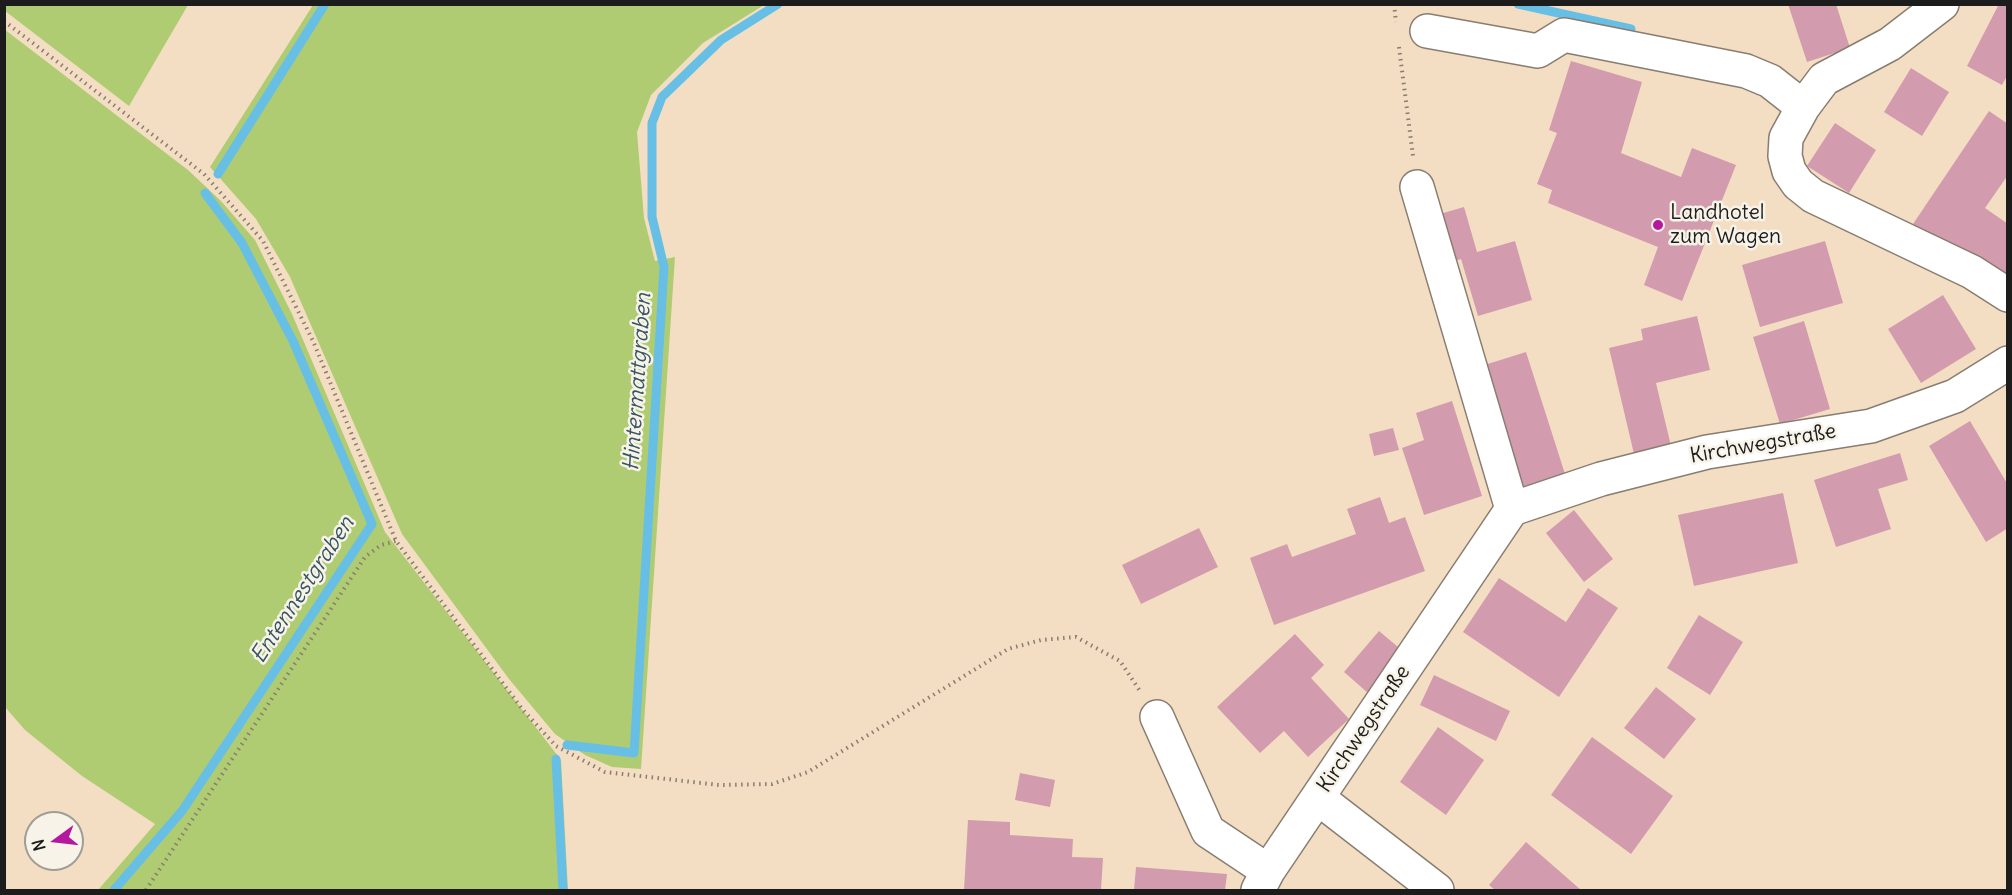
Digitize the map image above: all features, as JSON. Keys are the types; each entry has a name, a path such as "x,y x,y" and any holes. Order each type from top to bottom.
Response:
{"street":[{"path":"1942,4 1890,44 1824,80 1803,107 1786,138 1789,171 1798,184 1813,196 1972,272 2007,295"},
{"path":"1407,32 1538,51 1564,35 1746,71 1770,81 1803,107"},
{"path":"1417,187 1512,509"},
{"name":"Kirchwegstraße","path":"1263,881 1512,509 1601,479 1707,452 1871,426 1955,396 2007,363"},
{"path":"1157,717 1208,831 1263,881"},
{"path":"1318,798 1437,891"}],"path":[{"path":"1394,4 1407,32 1417,187"},
{"path":"4,21 204,174 263,242 313,341 396,542 523,710 549,739 564,751 605,771 718,785 771,784 808,772 1008,649 1041,640 1076,637 1120,661 1157,717"},
{"path":"146,891 365,557 381,545 396,542"}],"green space":[{"path":"4,5 188,5 129,106 5,11"},
{"path":"313,5 764,5 703,43 651,95 637,132 644,218 655,261 675,257 641,769 612,767 585,755 555,734 509,679 402,534 290,277 256,219 210,167"},
{"path":"4,29 188,170 221,201 255,240 292,314 385,532 561,760 568,890 98,890 155,824 82,776 25,730 5,707"}],"building":[{"path":"1788,4 1836,4 1850,48 1807,62"},
{"path":"1999,4 2008,4 2008,74 2002,85 1967,66"},
{"name":"Landhotel zum Wagen","path":"1571,61 1642,82 1621,153 1681,177 1692,148 1736,165 1682,301 1644,285 1658,247 1548,203 1552,190 1537,184 1557,133 1549,130"},
{"path":"1911,68 1949,92 1922,136 1884,112"},
{"path":"1989,111 2008,124 2008,175 1985,208 2008,224 2008,287 1913,224"},
{"path":"1835,123 1876,150 1849,193 1807,166"},
{"path":"1464,207 1477,252 1515,241 1532,300 1478,316 1461,259 1447,263 1433,216"},
{"path":"1825,241 1843,303 1760,327 1742,265"},
{"path":"1943,295 1976,349 1921,383 1888,329"},
{"path":"1697,316 1710,370 1656,383 1671,446 1634,454 1609,348 1643,340 1641,329"},
{"path":"1804,321 1830,409 1780,424 1753,337"},
{"path":"1526,352 1565,474 1516,490 1478,367"},
{"path":"1452,401 1482,496 1424,515 1402,448 1424,440 1416,413"},
{"path":"1970,421 2008,485 2008,528 1986,542 1929,446"},
{"path":"1393,428 1399,450 1374,456 1369,434"},
{"path":"1900,453 1908,480 1878,489 1891,529 1836,547 1814,480"},
{"path":"1783,493 1798,563 1694,586 1678,515"},
{"path":"1380,497 1389,523 1405,517 1425,571 1274,625 1250,558 1287,544 1292,557 1356,534 1347,509"},
{"path":"1574,510 1613,559 1584,582 1546,533"},
{"path":"1199,528 1218,567 1141,604 1122,565"},
{"path":"1499,578 1566,622 1588,588 1618,608 1559,697 1463,632"},
{"path":"1699,615 1743,642 1710,695 1667,668"},
{"path":"1379,631 1404,652 1368,693 1344,672"},
{"path":"1295,634 1324,665 1311,678 1349,719 1308,757 1284,731 1260,753 1217,707"},
{"path":"1434,675 1510,711 1496,741 1420,705"},
{"path":"1656,687 1696,719 1664,759 1624,728"},
{"path":"1438,727 1484,760 1446,815 1400,782"},
{"path":"1592,737 1673,796 1631,854 1551,795"},
{"path":"1020,773 1055,780 1050,807 1015,800"},
{"path":"968,820 1010,822 1010,835 1073,839 1072,857 1103,858 1101,890 964,890"},
{"path":"1526,842 1581,890 1495,890 1489,885"},
{"path":"1136,867 1227,874 1225,890 1134,890"}],"waterway":[{"name":"Entennestgraben","path":"218,174 325,4"},
{"name":"Hintermattgraben","path":"567,745 634,753 664,267 652,217 652,123 662,97 721,40 778,4"},
{"name":"Hintermattgraben","path":"1518,4 1631,29"},
{"name":"Entennestgraben","path":"114,890 182,811 372,524 293,341 242,243 205,193"},
{"name":"Hintermattgraben","path":"556,759 563,890"}],"place":[{"name":"Landhotel zum Wagen","path":"1658,225"}]}
